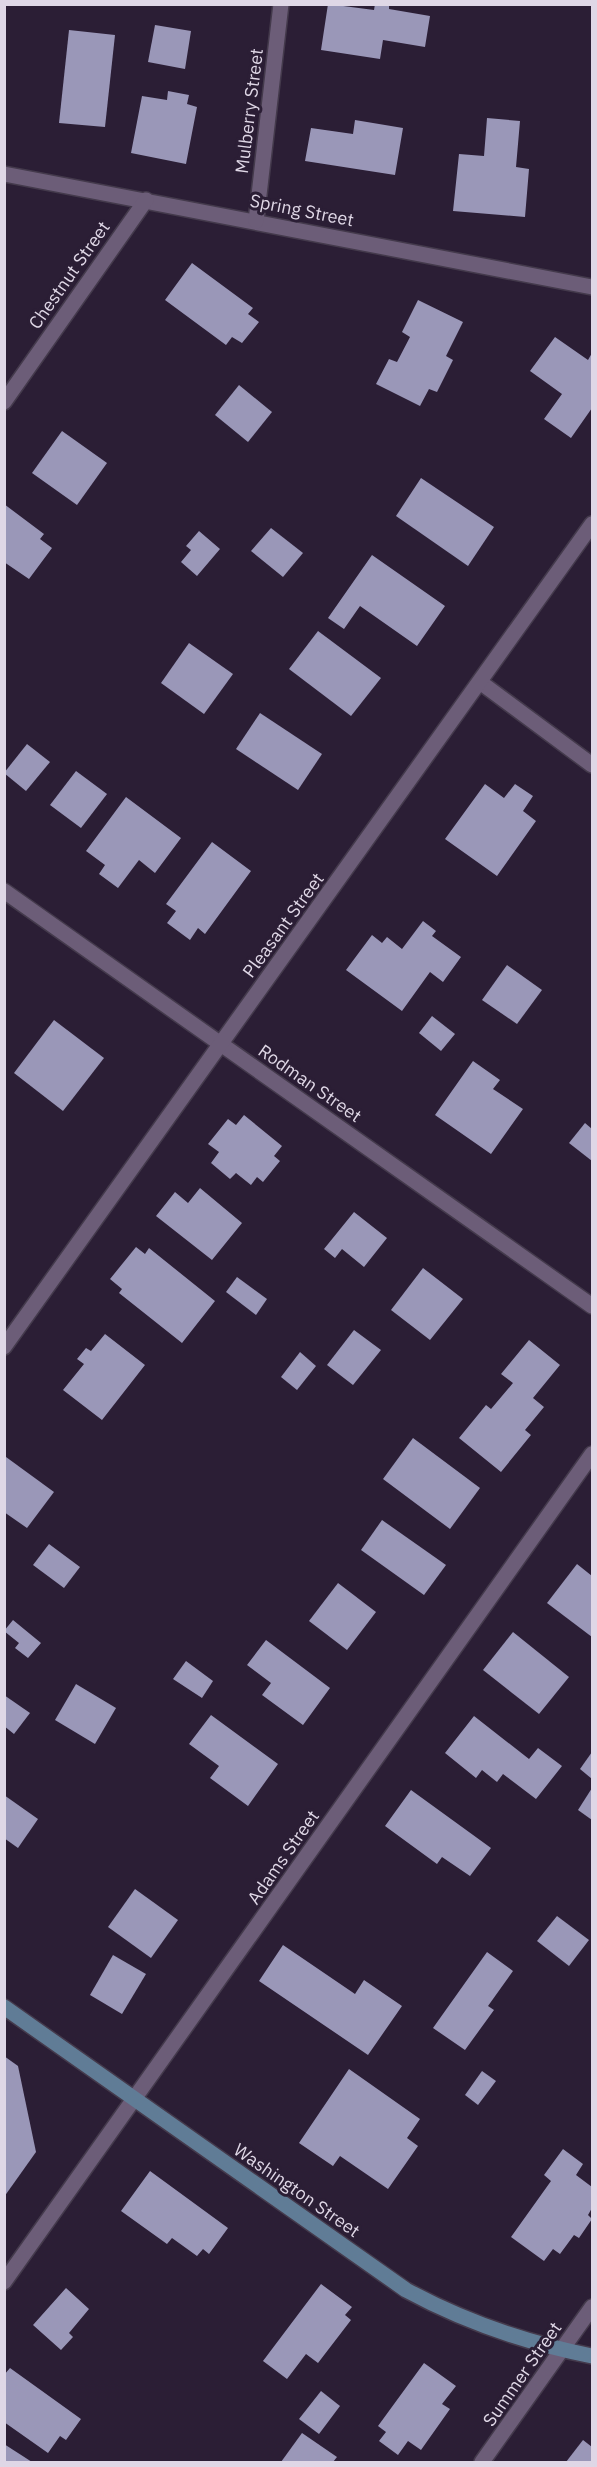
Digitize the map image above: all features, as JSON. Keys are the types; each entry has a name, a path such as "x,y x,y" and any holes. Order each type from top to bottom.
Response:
{"main road":[{"name":"Washington Street","path":"4,2007 406,2290 467,2320 563,2350 592,2356"}],"street":[{"name":"Mulberry Street","path":"256,221 281,4"},
{"name":"Spring Street","path":"4,174 592,287"},
{"name":"Chestnut Street","path":"4,402 146,200"},
{"name":"Pleasant Street","path":"4,1347 592,524"},
{"path":"480,682 592,765"},
{"name":"Rodman Street","path":"4,891 592,1306"},
{"name":"Adams Street","path":"4,2282 592,1454"},
{"name":"Summer Street","path":"482,2463 592,2307"}],"building":[{"path":"328,4 374,10 375,4 389,4 389,9 430,16 425,47 383,40 380,59 321,50"},
{"path":"155,25 191,31 185,69 148,62"},
{"path":"69,30 115,35 105,127 59,123"},
{"path":"168,91 189,95 187,104 197,107 186,164 131,153 142,96 167,100"},
{"path":"487,118 520,121 516,167 529,169 525,217 453,211 459,154 484,156"},
{"path":"355,120 403,128 395,175 305,161 311,128 353,134"},
{"path":"192,263 253,308 248,314 259,322 242,343 232,337 226,345 165,300"},
{"path":"418,300 463,322 446,356 453,360 437,392 429,389 420,406 376,384 389,359 397,362 410,337 402,332"},
{"path":"555,337 588,360 592,353 592,408 571,438 544,419 562,394 530,371"},
{"path":"239,385 272,412 248,442 215,415"},
{"path":"62,431 107,463 77,505 32,473"},
{"path":"421,478 494,527 468,566 396,516"},
{"path":"4,504 44,534 40,539 52,548 29,579 4,562"},
{"path":"271,528 303,553 283,577 251,551"},
{"path":"199,531 220,549 197,576 181,562 191,550 186,546"},
{"path":"372,555 445,606 417,646 360,606 344,629 328,618"},
{"path":"318,631 381,678 351,716 289,669"},
{"path":"189,643 233,674 204,714 161,683"},
{"path":"260,713 322,754 298,790 236,749"},
{"path":"27,744 50,762 26,791 4,773"},
{"path":"76,771 107,794 81,828 50,805"},
{"path":"485,784 504,798 515,784 533,796 523,811 536,821 497,876 445,839"},
{"path":"126,797 181,838 155,873 139,860 118,888 99,874 105,865 86,851"},
{"path":"212,842 251,871 205,934 198,928 190,940 167,923 176,911 166,904"},
{"path":"423,921 436,931 432,936 461,957 443,982 430,972 402,1011 346,970 372,935 382,943 387,937 402,949"},
{"path":"507,965 542,990 517,1024 482,1000"},
{"path":"432,1016 455,1034 441,1051 419,1033"},
{"path":"54,1020 104,1058 63,1111 14,1073"},
{"path":"473,1061 500,1080 493,1089 523,1109 491,1154 435,1115"},
{"path":"244,1115 282,1146 274,1156 280,1161 263,1182 257,1177 251,1185 236,1173 230,1179 211,1163 219,1152 208,1144 228,1119 236,1125"},
{"path":"585,1123 592,1129 592,1161 569,1143"},
{"path":"200,1188 242,1223 212,1260 156,1216 175,1192 188,1203"},
{"path":"354,1212 387,1238 364,1267 342,1249 335,1258 324,1249"},
{"path":"136,1247 145,1254 149,1248 215,1301 182,1343 119,1293 122,1289 110,1279"},
{"path":"423,1268 463,1299 430,1340 391,1310"},
{"path":"237,1277 267,1299 256,1315 226,1292"},
{"path":"354,1330 381,1350 353,1385 327,1365"},
{"path":"105,1334 145,1365 102,1420 63,1390 84,1364 77,1359 86,1348 91,1351"},
{"path":"529,1340 560,1365 533,1398 544,1407 525,1430 531,1435 501,1472 459,1438 486,1405 491,1409 513,1383 501,1374"},
{"path":"300,1352 316,1366 297,1390 281,1377"},
{"path":"413,1438 480,1488 450,1529 383,1479"},
{"path":"6,1457 54,1492 27,1528 4,1512"},
{"path":"382,1520 446,1565 424,1595 361,1550"},
{"path":"49,1544 80,1567 64,1588 33,1565"},
{"path":"577,1564 592,1576 592,1637 547,1603"},
{"path":"338,1583 376,1612 347,1650 309,1621"},
{"path":"13,1620 41,1643 28,1658 15,1648 19,1643 4,1631"},
{"path":"513,1632 569,1677 539,1714 483,1670"},
{"path":"266,1640 330,1688 303,1725 262,1695 271,1683 247,1665"},
{"path":"186,1661 213,1681 202,1698 173,1679"},
{"path":"76,1684 116,1708 95,1744 55,1720"},
{"path":"4,1695 30,1713 14,1734 4,1726"},
{"path":"211,1715 278,1764 248,1806 210,1778 219,1766 189,1744"},
{"path":"474,1716 529,1759 538,1748 562,1766 536,1799 503,1774 497,1782 482,1770 476,1778 445,1753"},
{"path":"592,1752 592,1779 580,1769"},
{"path":"592,1788 592,1820 578,1810"},
{"path":"411,1790 491,1848 470,1876 442,1857 437,1864 385,1826"},
{"path":"4,1795 38,1819 18,1848 4,1838"},
{"path":"135,1889 178,1920 151,1958 108,1927"},
{"path":"557,1916 589,1940 569,1966 537,1941"},
{"path":"283,1945 355,1994 364,1980 402,2006 368,2055 259,1981"},
{"path":"487,1952 513,1971 488,2006 494,2010 465,2050 433,2028"},
{"path":"113,1955 146,1974 122,2014 90,1995"},
{"path":"4,2056 18,2066 36,2152 4,2197"},
{"path":"349,2069 420,2119 407,2138 418,2146 388,2189 340,2156 333,2166 299,2143"},
{"path":"482,2071 496,2081 478,2105 465,2095"},
{"path":"563,2149 583,2164 576,2175 592,2187 592,2208 588,2215 592,2219 579,2238 574,2235 560,2254 553,2249 544,2261 511,2237 551,2181 544,2175"},
{"path":"150,2171 228,2228 209,2254 203,2249 197,2256 172,2238 167,2244 121,2211"},
{"path":"321,2284 352,2307 345,2315 351,2320 318,2363 306,2354 287,2379 263,2361"},
{"path":"66,2288 89,2309 69,2333 73,2337 61,2350 33,2325"},
{"path":"424,2363 456,2386 442,2404 450,2409 421,2450 408,2441 398,2455 379,2441 386,2432 378,2426"},
{"path":"10,2368 81,2419 66,2440 60,2436 48,2453 4,2422 4,2375"},
{"path":"321,2391 340,2406 319,2434 299,2419"},
{"path":"302,2433 337,2457 333,2462 281,2462"},
{"path":"583,2440 592,2447 592,2462 566,2462"},
{"path":"4,2444 32,2462 4,2462"}]}
